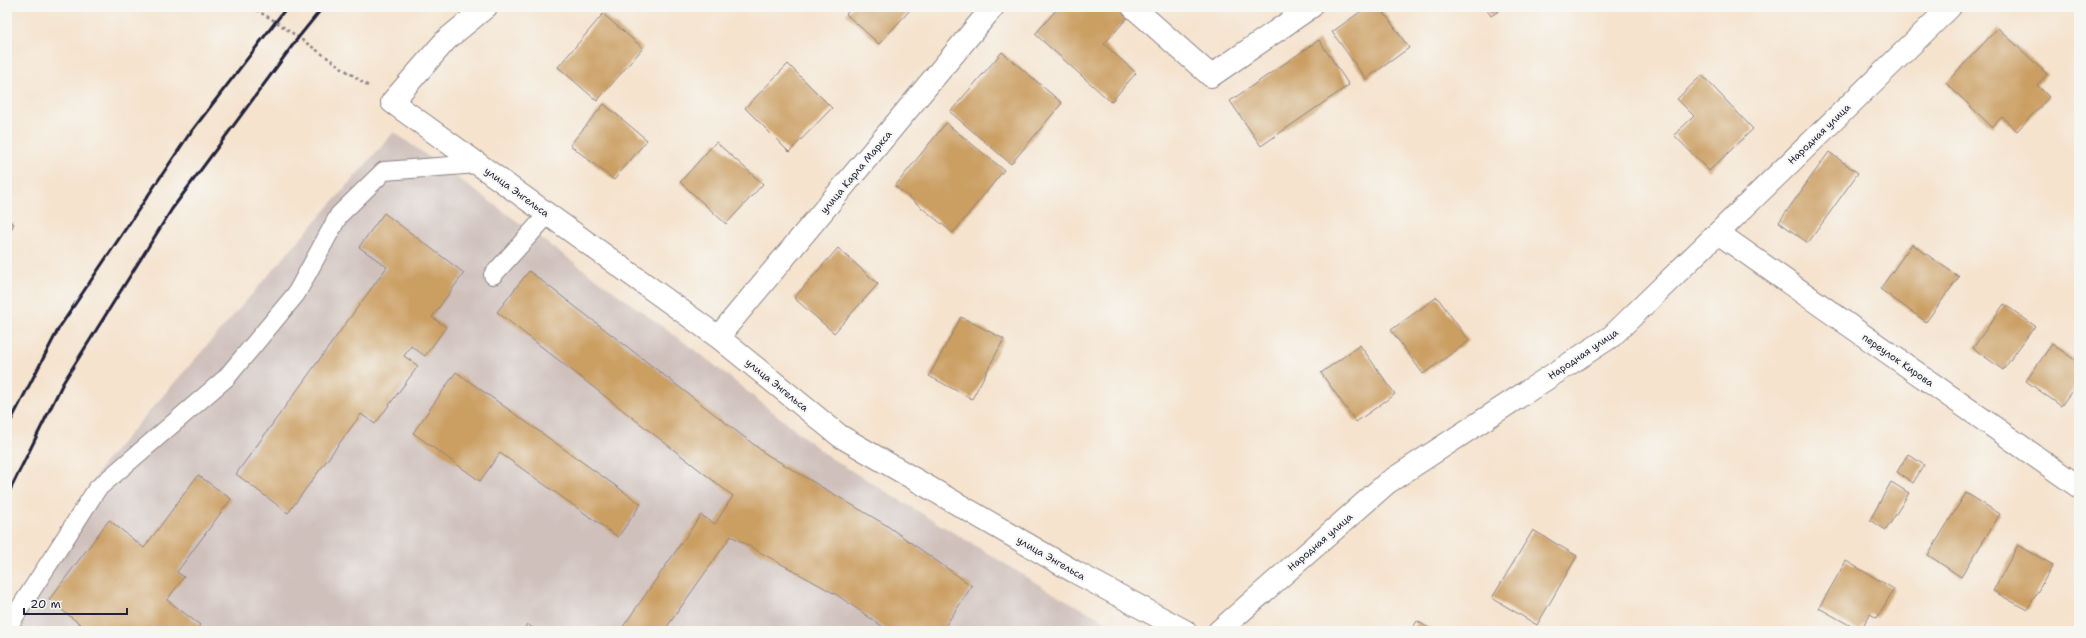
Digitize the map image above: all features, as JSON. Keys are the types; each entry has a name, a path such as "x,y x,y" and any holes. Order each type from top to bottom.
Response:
{"street":[{"path":"392,102 446,40 486,7"},
{"name":"улица Карла Маркса","path":"718,337 993,7"},
{"path":"1133,7 1210,76 1311,7"},
{"name":"Народная улица","path":"1219,631 1387,483 1612,336 1950,7"},
{"name":"улица Энгельса","path":"392,102 718,337 840,436 1075,572 1186,631"},
{"name":"переулок Кирова","path":"1718,234 2079,487"}],"lane":[{"path":"7,628 97,489 226,378 296,294 339,216 384,171 478,164"},
{"path":"493,275 548,214"}],"path":[{"path":"251,7 275,21 392,102"}],"shaded area":[{"path":"394,132 703,356 829,457 1051,592 1124,631 7,631 7,616 104,463"}],"building":[{"path":"853,7 908,7 911,9 879,44 846,14"},
{"path":"1059,7 1120,7 1130,15 1104,44 1136,73 1111,102 1035,34"},
{"path":"1367,7 1380,7 1409,48 1366,79 1332,32"},
{"path":"1485,7 1505,7 1491,16"},
{"path":"603,14 643,48 597,101 558,67"},
{"path":"1998,28 2047,74 2037,85 2049,97 2017,131 2002,117 1992,127 1946,83"},
{"path":"1319,40 1349,85 1261,146 1230,101"},
{"path":"1002,52 1062,103 1011,164 950,112"},
{"path":"788,64 832,108 789,152 745,108"},
{"path":"1702,75 1753,129 1709,171 1674,135 1694,116 1677,99"},
{"path":"604,104 647,140 614,180 570,145"},
{"path":"946,123 1004,170 953,233 895,186"},
{"path":"716,142 763,184 726,224 680,182"},
{"path":"1829,152 1858,173 1808,243 1779,222"},
{"path":"384,213 464,273 432,317 446,327 425,356 411,346 404,356 418,366 375,424 361,414 288,513 236,474 387,267 359,247"},
{"path":"7,220 14,224 7,236"},
{"path":"1912,244 1959,277 1926,322 1880,289"},
{"path":"838,248 878,284 834,333 794,298"},
{"path":"529,271 766,454 886,525 972,586 942,631 889,631 837,595 731,536 664,631 620,631 701,515 715,524 733,496 497,312"},
{"path":"1437,297 1469,341 1423,374 1391,330"},
{"path":"2004,304 2035,326 2003,370 1973,348"},
{"path":"961,317 1004,339 972,399 929,376"},
{"path":"2052,344 2079,363 2079,381 2061,406 2026,381"},
{"path":"1360,345 1395,394 1356,422 1321,373"},
{"path":"456,372 641,504 618,537 500,453 480,481 413,433"},
{"path":"1908,454 1924,465 1913,483 1897,472"},
{"path":"198,475 231,499 177,572 184,577 167,600 200,625 196,631 89,631 49,600 109,520 144,548"},
{"path":"1891,482 1909,493 1886,530 1870,520"},
{"path":"1966,493 2000,514 1961,577 1928,555"},
{"path":"1533,530 1577,556 1537,625 1492,598"},
{"path":"2018,545 2053,565 2027,610 1993,591"},
{"path":"1846,561 1894,589 1877,618 1870,614 1860,631 1819,608"},
{"path":"1417,621 1434,631 1411,631"},
{"path":"527,624 537,631 523,631"}],"railway":[{"path":"7,428 59,328 188,136 287,7"},
{"path":"7,496 63,383 172,209 298,38 323,7"}]}
